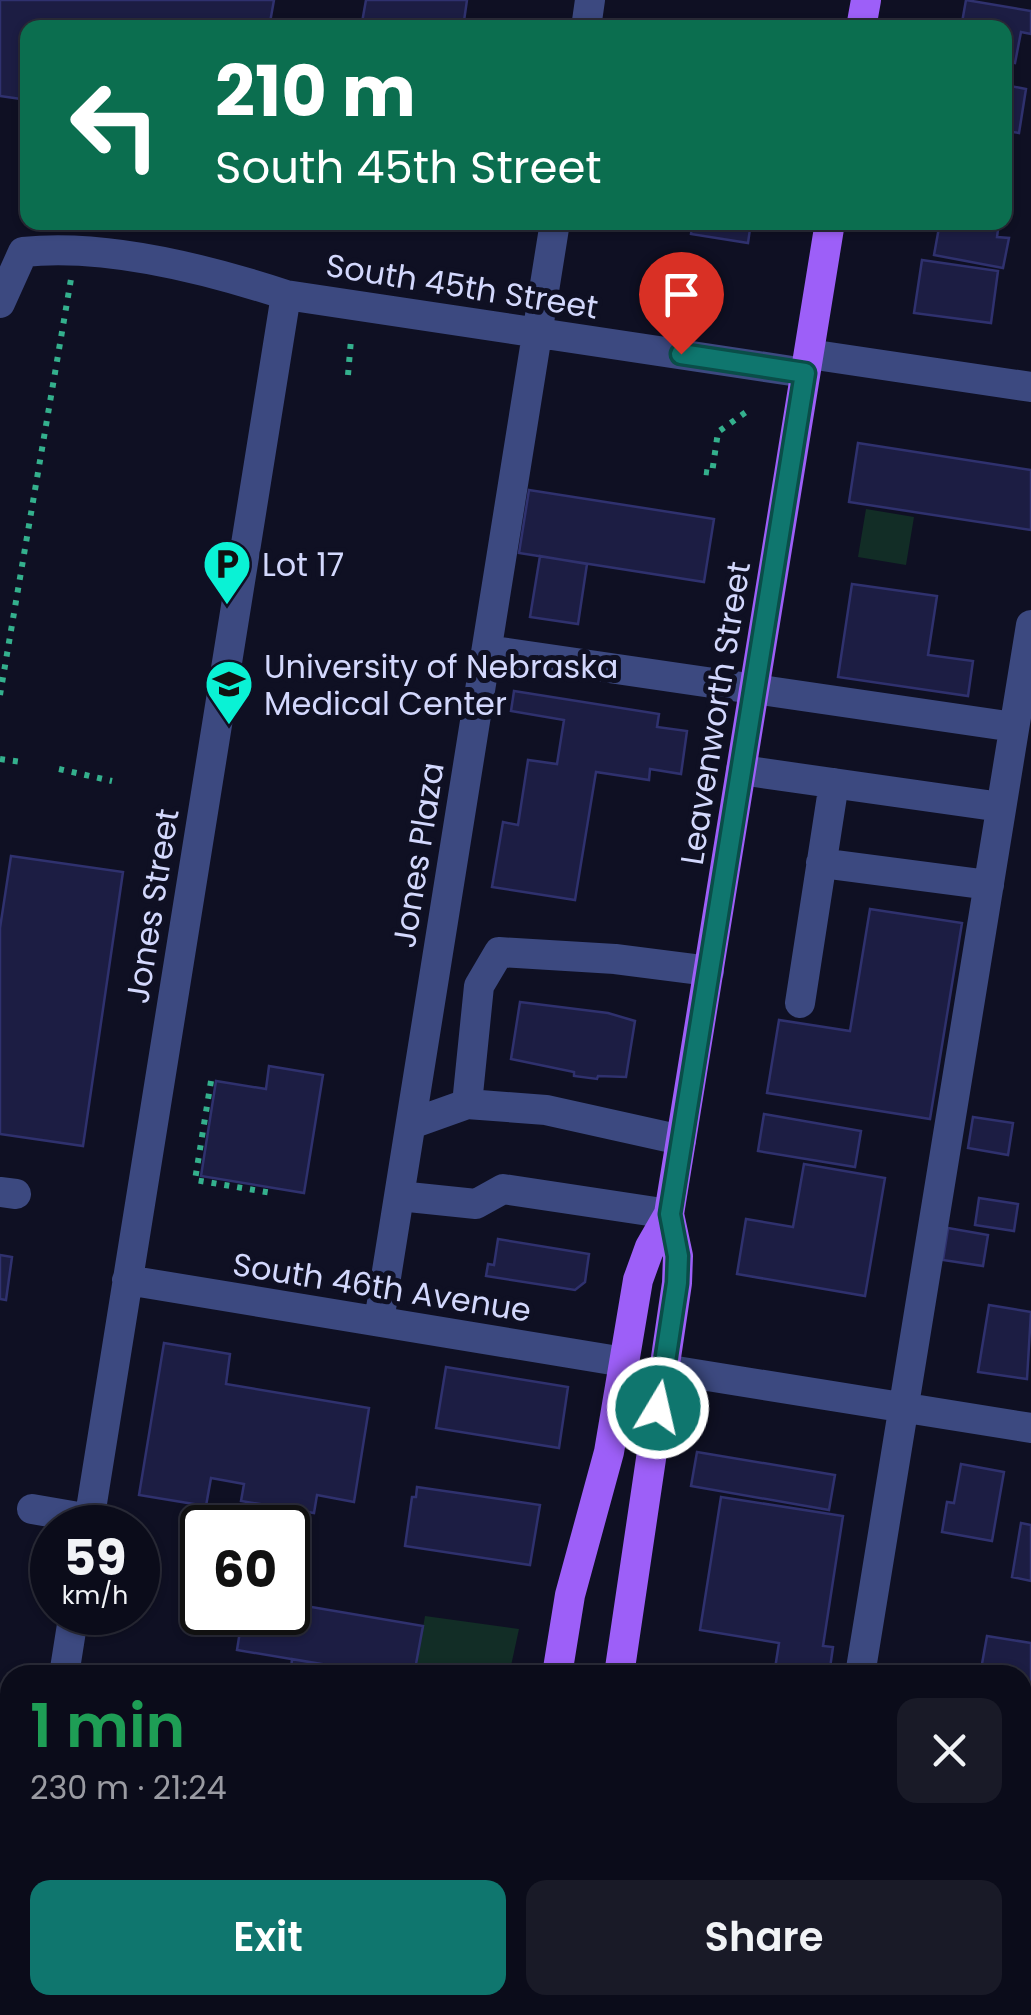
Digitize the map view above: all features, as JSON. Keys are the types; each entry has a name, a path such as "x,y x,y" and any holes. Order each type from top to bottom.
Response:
{"main road":[{"name":"Leavenworth Street","path":"620,1665 677,1283 678,1256 670,1214 829,230"},
{"name":"Leavenworth Street","path":"559,1665 570,1596 609,1452 638,1280 650,1247 670,1214"}],"street":[{"name":"Jones Plaza","path":"379,1321 554,230"},
{"name":"South 45th Street","path":"0,303 23,252 63,248 216,272 286,296 536,333 1031,387"},
{"name":"Jones Street","path":"92,1505 286,296"},
{"path":"862,1665 1031,624"},
{"path":"487,650 1014,727"},
{"path":"741,770 1001,807"},
{"path":"800,1003 834,783"},
{"path":"820,863 988,885"},
{"path":"466,1104 479,986 498,952 615,959 708,971"},
{"path":"410,1124 466,1104 546,1110 681,1140"},
{"path":"399,1196 476,1204 502,1189 670,1214"},
{"name":"South 46th Avenue","path":"128,1280 624,1362"},
{"path":"664,1370 1031,1428"},
{"path":"66,1665 70,1635"}],"path":[{"path":"0,694 73,268"},
{"path":"348,375 351,340"},
{"path":"704,472 712,474 718,432 746,412"},
{"path":"0,759 22,762"},
{"path":"59,769 112,780"},
{"path":"211,1081 196,1180 272,1193"}],"green space":[{"path":"866,509 914,517 906,565 858,557"},
{"path":"425,1616 519,1629 511,1665 417,1665"}],"building":[{"path":"0,0 274,0 270,20 20,20 20,99 0,96"},
{"path":"366,0 467,0 464,20 362,20"},
{"path":"966,0 1031,11 1031,34 1021,32 1015,63 1012,62 1012,20 962,20"},
{"path":"1012,86 1026,89 1019,133 1012,132"},
{"path":"692,230 750,230 748,243 691,234"},
{"path":"939,230 998,230 997,237 1009,238 1003,268 934,255"},
{"path":"922,260 998,271 991,323 914,313"},
{"path":"858,443 1031,470 1031,530 849,502"},
{"path":"529,490 714,519 704,582 519,553"},
{"path":"540,556 587,564 578,624 530,617"},
{"path":"852,584 937,596 928,655 973,661 968,696 838,677"},
{"path":"514,691 659,714 657,727 687,731 681,774 650,769 649,780 596,772 575,900 492,887 503,822 518,825 528,760 557,764 564,720 511,711"},
{"path":"11,856 123,872 83,1146 0,1134 0,928"},
{"path":"870,909 962,923 930,1119 767,1093 779,1020 850,1031"},
{"path":"520,1002 608,1013 635,1021 626,1077 574,1076 574,1072 511,1059"},
{"path":"269,1066 323,1075 304,1193 201,1176 216,1081 266,1089"},
{"path":"764,1114 861,1131 855,1167 758,1151"},
{"path":"973,1117 1013,1123 1008,1155 968,1148"},
{"path":"804,1164 885,1178 865,1296 737,1274 746,1219 793,1227"},
{"path":"979,1198 1018,1204 1014,1231 975,1225"},
{"path":"948,1228 988,1235 983,1266 943,1260"},
{"path":"498,1239 589,1254 585,1282 575,1290 486,1276 488,1264 494,1265"},
{"path":"0,1255 12,1257 6,1300 0,1299"},
{"path":"989,1305 1031,1312 1027,1379 978,1372"},
{"path":"164,1343 230,1354 226,1384 369,1408 354,1502 317,1495 314,1513 310,1512 310,1505 241,1501 244,1484 211,1478 206,1505 139,1495"},
{"path":"446,1367 568,1387 559,1448 436,1428"},
{"path":"697,1452 835,1475 829,1510 691,1486"},
{"path":"961,1464 1004,1472 992,1541 942,1532 947,1502 954,1503"},
{"path":"417,1487 540,1505 530,1565 405,1546"},
{"path":"721,1497 843,1516 823,1646 833,1647 830,1665 776,1665 779,1643 700,1630"},
{"path":"1021,1523 1031,1525 1031,1581 1012,1577"},
{"path":"310,1607 423,1626 416,1665 326,1665 237,1650 239,1635 310,1635"},
{"path":"987,1636 1031,1643 1031,1665 982,1665"},
{"path":"292,1659 328,1665 291,1665"}],"place":[{"name":"Lot 17","path":"227,606"},
{"name":"University of Nebraska Medical Center","path":"229,726"}],"route":[{"path":"658,1408 677,1283 678,1256 670,1214 805,373 681,354"}]}
